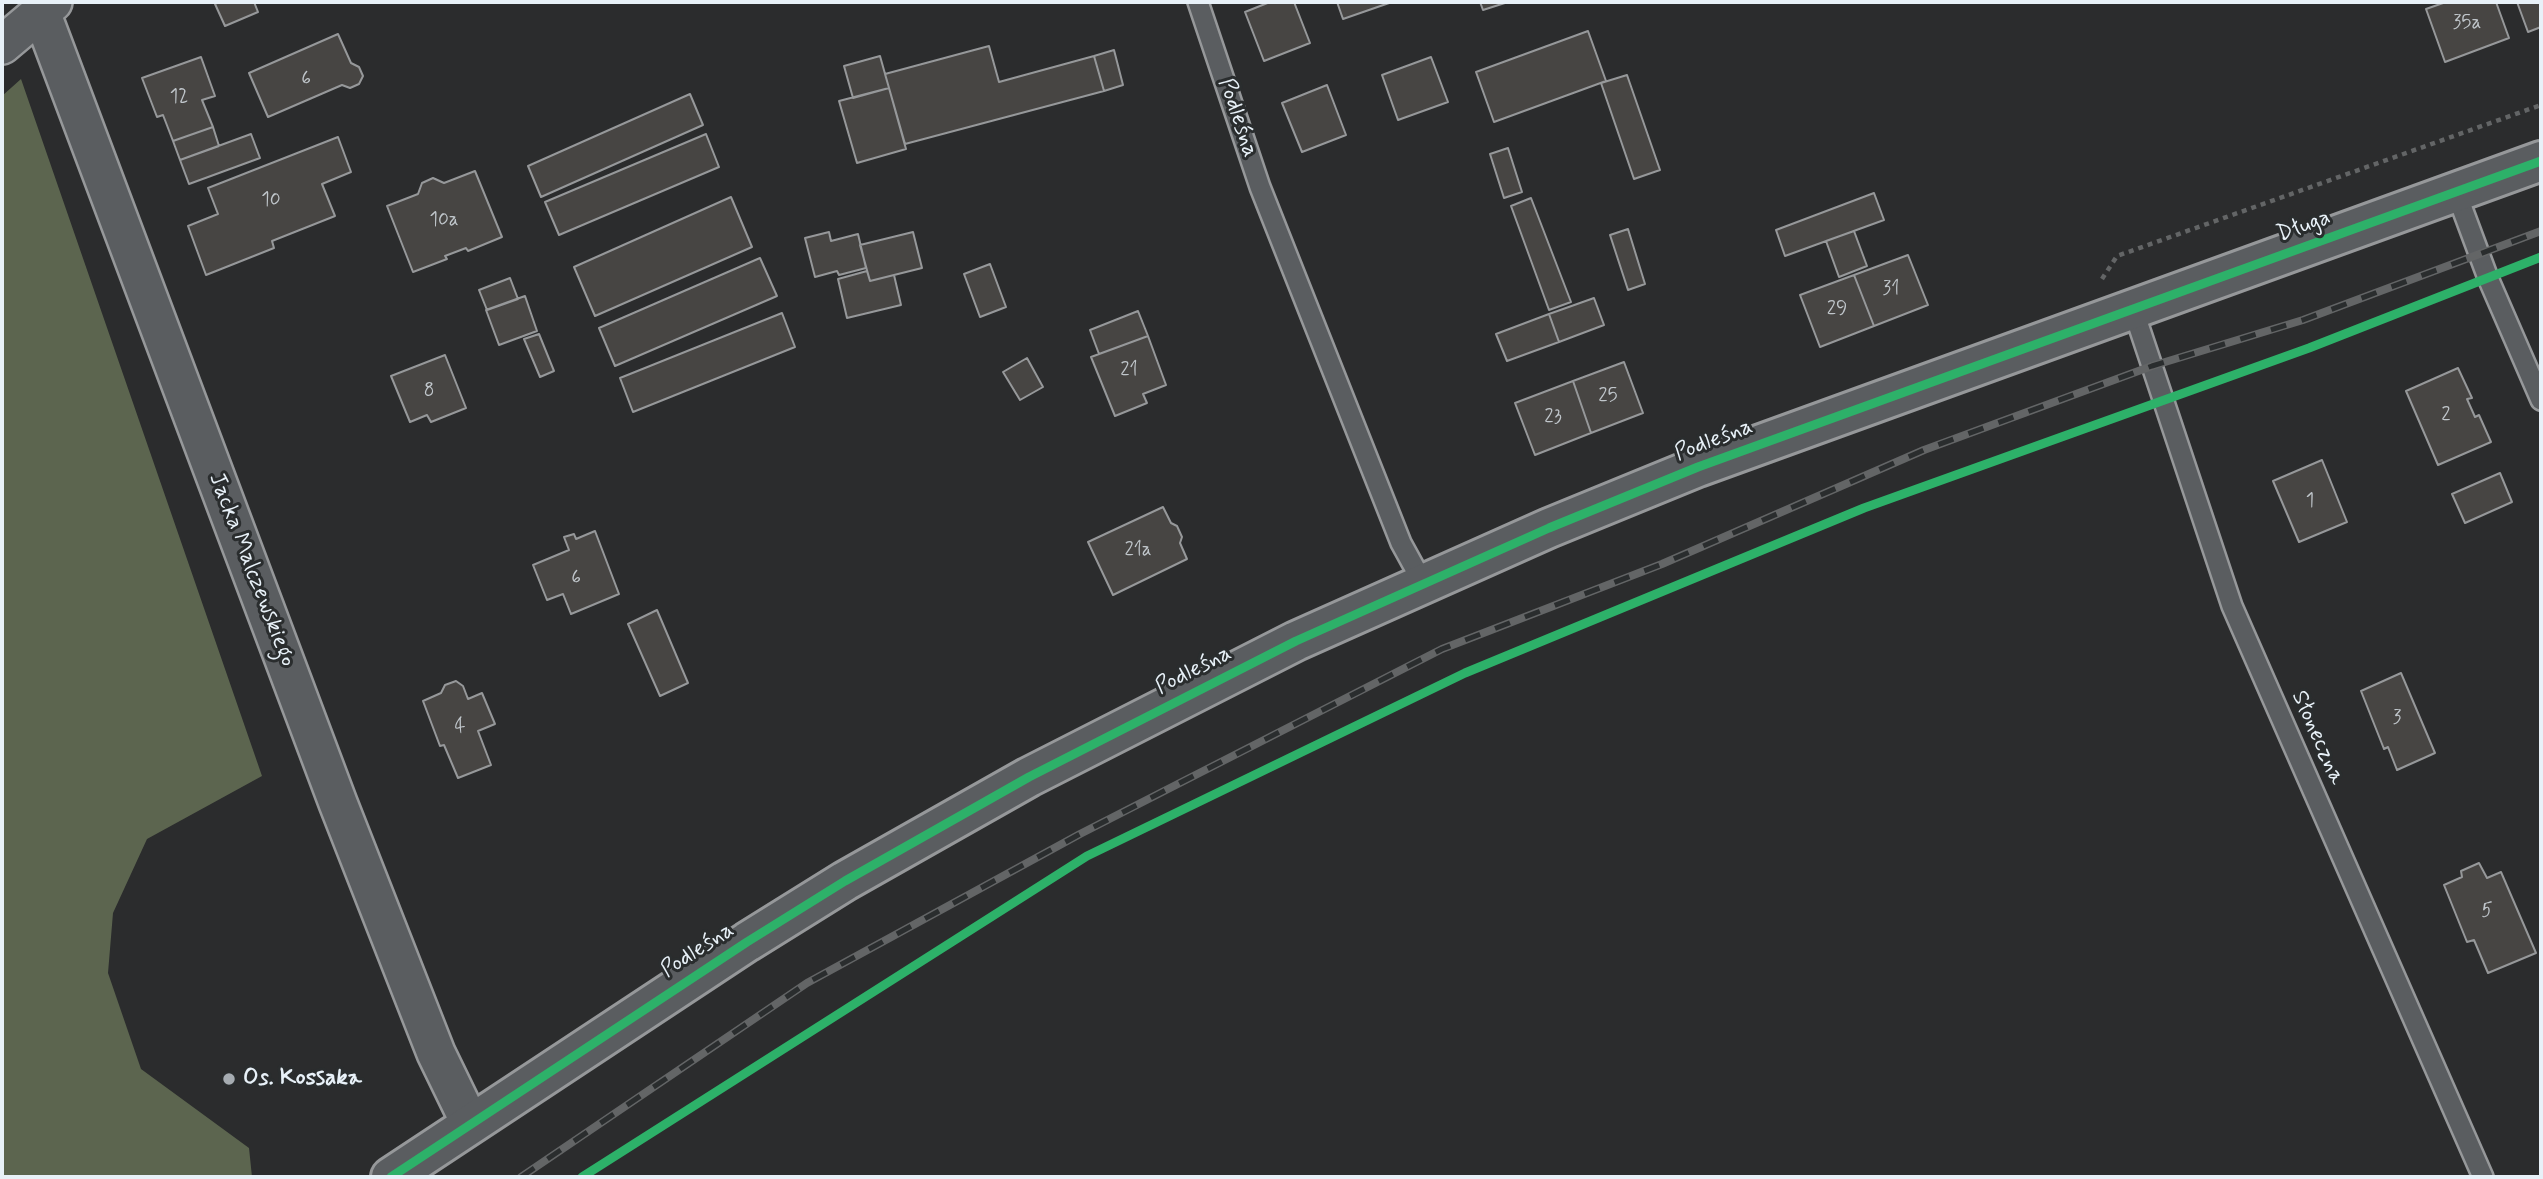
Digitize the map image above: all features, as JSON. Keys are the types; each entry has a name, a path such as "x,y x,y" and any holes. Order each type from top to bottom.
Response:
{"street":[{"path":"2,45 47,7"},
{"name":"Jacka Malczewskiego","path":"47,7 338,803 436,1053 470,1124"},
{"name":"Długa","path":"2079,329 2541,161"},
{"name":"Podleśna","path":"391,1177 747,942 868,868 1053,765 1296,641 1549,528 1698,467 2079,329"}],"lane":[{"name":"Podleśna","path":"1198,2 1260,187 1401,543 1423,583"},
{"path":"2456,192 2488,278 2541,400"},
{"name":"Słoneczna","path":"2133,309 2232,606 2483,1177"}],"path":[{"path":"2098,286 2117,256 2541,105"}],"green space":[{"path":"21,79 262,776 147,839 113,913 108,973 141,1069 249,1148 252,1177 2,1177 2,96"}],"building":[{"path":"254,2 258,12 225,26 215,4"},
{"path":"1270,2 1294,2 1310,43 1264,61 1245,12"},
{"path":"1337,2 1392,2 1343,19"},
{"path":"1480,2 1508,2 1483,10"},
{"path":"2446,2 2496,2 2509,38 2445,62 2426,9"},
{"path":"2517,2 2541,2 2541,27 2528,32"},
{"path":"1588,31 1606,81 1494,122 1476,72"},
{"path":"338,34 351,63 359,67 363,76 359,84 350,88 342,85 268,117 249,73"},
{"path":"989,46 999,82 1094,56 1104,91 905,144 885,74"},
{"path":"1114,50 1123,85 1104,91 1094,56"},
{"path":"880,56 889,88 853,98 844,66"},
{"path":"201,57 215,96 202,100 213,127 173,141 163,115 157,117 142,78"},
{"path":"1431,57 1448,102 1398,120 1382,75"},
{"path":"1627,75 1660,170 1634,179 1601,83"},
{"path":"1327,85 1346,135 1302,152 1282,103"},
{"path":"889,88 906,149 857,163 839,101"},
{"path":"690,94 703,125 541,197 528,166"},
{"path":"213,127 219,146 180,160 173,141"},
{"path":"251,134 260,158 189,184 180,160"},
{"path":"706,134 719,167 559,235 545,202"},
{"path":"338,137 351,172 322,184 335,216 272,241 274,248 206,275 188,226 218,214 208,188"},
{"path":"1508,148 1522,192 1504,198 1490,154"},
{"path":"475,171 502,237 468,251 466,248 445,256 447,259 413,272 387,206 418,194 422,183 433,178 444,183"},
{"path":"1874,193 1884,220 1785,256 1776,230"},
{"path":"731,197 752,247 595,316 574,267"},
{"path":"1531,198 1571,302 1549,310 1511,206"},
{"path":"1628,229 1645,284 1628,290 1610,235"},
{"path":"1854,231 1867,266 1839,277 1826,241"},
{"path":"829,232 831,241 858,234 866,268 839,275 837,271 815,277 805,238"},
{"path":"913,232 922,268 870,281 860,245"},
{"path":"1908,255 1928,305 1874,326 1854,275"},
{"path":"760,258 777,296 615,366 599,328"},
{"path":"990,264 1006,307 980,317 964,274"},
{"path":"867,271 870,281 894,275 901,305 847,318 838,279"},
{"path":"1854,275 1874,326 1820,347 1800,295"},
{"path":"510,278 518,299 487,310 479,290"},
{"path":"525,296 537,331 499,345 486,310"},
{"path":"1594,298 1604,325 1559,342 1549,314"},
{"path":"1138,311 1148,336 1099,354 1090,330"},
{"path":"782,313 795,347 633,412 620,378"},
{"path":"1549,314 1559,342 1507,361 1496,334"},
{"path":"539,334 554,371 540,377 524,339"},
{"path":"1148,336 1166,385 1143,394 1147,403 1115,416 1091,357"},
{"path":"445,355 466,408 431,422 427,415 410,422 391,376"},
{"path":"1027,358 1043,387 1020,400 1003,372"},
{"path":"1624,362 1643,413 1591,433 1573,381"},
{"path":"2458,368 2472,398 2467,399 2475,417 2479,415 2491,442 2438,465 2406,391"},
{"path":"1573,381 1591,433 1535,455 1515,403"},
{"path":"2322,460 2347,522 2299,542 2273,481"},
{"path":"2500,473 2512,502 2465,523 2452,494"},
{"path":"1163,507 1171,523 1177,526 1187,559 1113,595 1088,542"},
{"path":"595,531 619,594 571,614 563,594 547,600 533,565 569,550 564,537 574,534 576,539"},
{"path":"657,610 688,683 660,696 628,624"},
{"path":"2401,673 2435,753 2397,770 2388,747 2384,749 2361,691"},
{"path":"456,681 463,686 468,699 482,693 495,724 478,731 491,765 458,778 444,745 440,746 423,701 441,693 445,685"},
{"path":"2479,863 2487,878 2501,872 2536,953 2488,973 2474,940 2467,942 2444,885 2462,877 2461,871"}],"railway":[{"path":"521,1177 807,983 1080,834 1442,649 1662,564 1924,450 2152,366 2303,320 2541,231"}],"cycle path":[{"path":"391,1177 747,942 845,881 1029,777 1296,641 1549,528 1698,467 2541,161"},
{"path":"582,1177 1087,856 1465,673 1864,508 2309,348 2541,257"}],"place":[{"name":"Os. Kossaka","path":"229,1079"}]}
